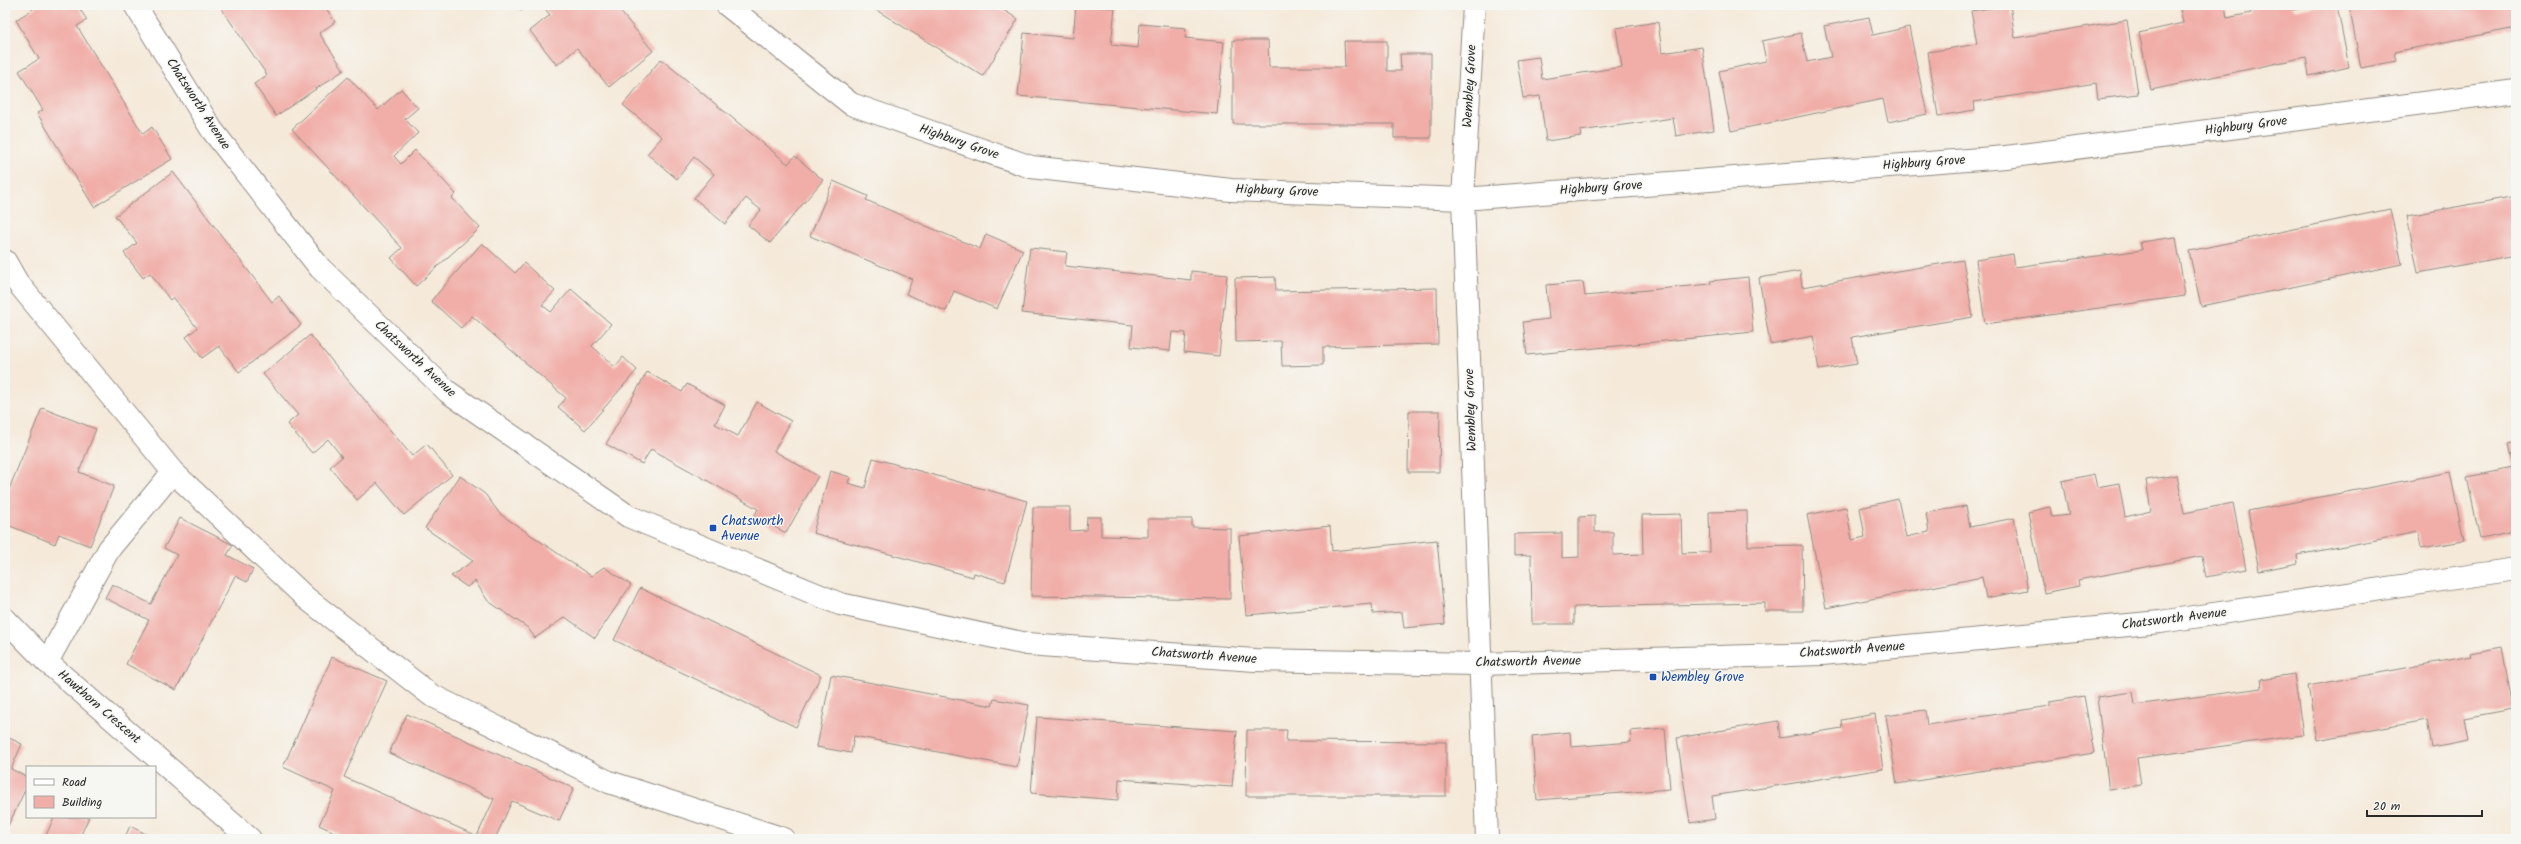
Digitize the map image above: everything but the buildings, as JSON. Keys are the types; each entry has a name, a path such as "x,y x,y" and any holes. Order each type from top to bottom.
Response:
{"street":[{"name":"Chatsworth Avenue","path":"136,5 212,130 320,268 448,392 628,516 840,604 1027,644 1255,660 1479,664 1822,654 2160,622 2516,570"},
{"name":"Highbury Grove","path":"727,5 851,104 1031,167 1231,190 1464,199 2006,157 2516,91"},
{"name":"Wembley Grove","path":"1474,5 1464,199 1479,664 1487,839"},
{"path":"5,262 17,282 173,472 306,598 431,695 609,782 784,839"},
{"path":"47,662 109,549 173,472"},
{"name":"Hawthorn Crescent","path":"5,619 47,662 250,839"}],"place":[{"name":"Chatsworth Avenue","path":"713,528"},
{"name":"Wembley Grove","path":"1653,677"}]}
